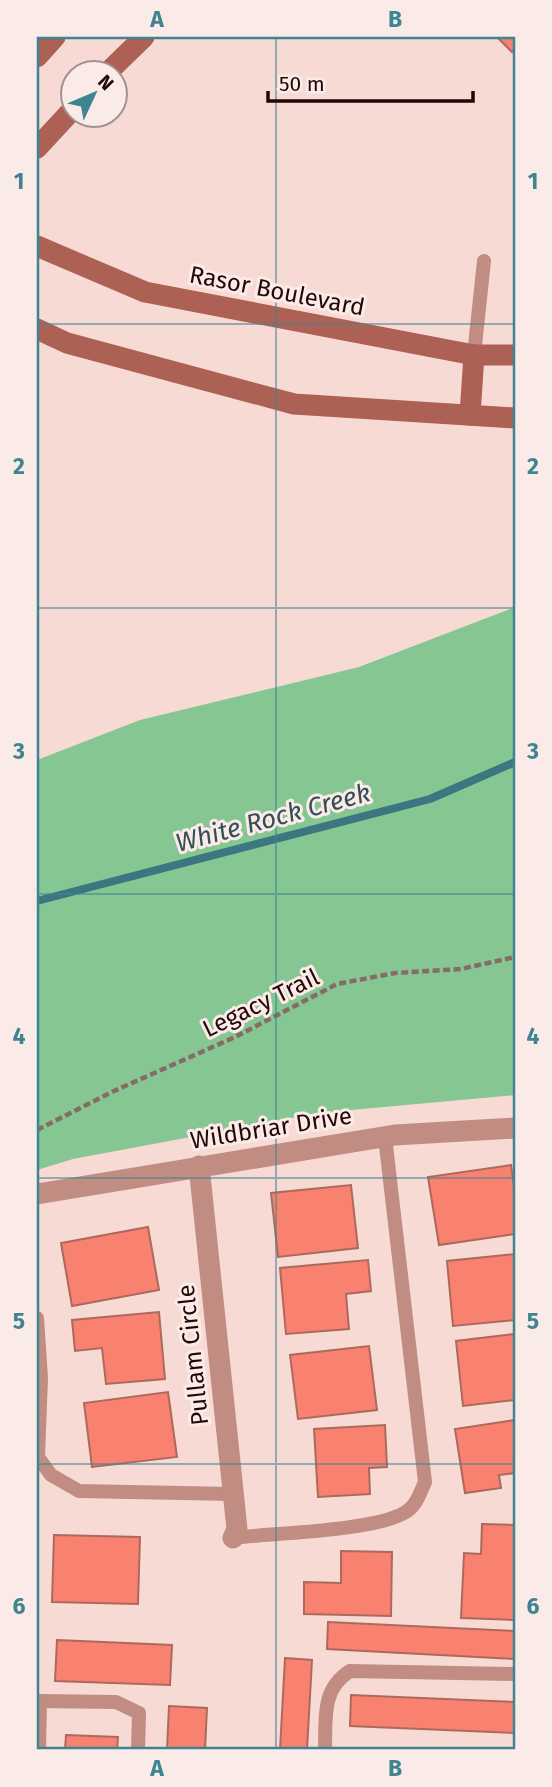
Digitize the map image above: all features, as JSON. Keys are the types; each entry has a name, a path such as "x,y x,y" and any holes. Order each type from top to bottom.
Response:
{"main road":[{"path":"37,57 55,37"},
{"path":"120,60 144,37"},
{"path":"37,148 60,123"},
{"name":"Rasor Boulevard","path":"37,246 145,292 474,355 515,355"},
{"path":"37,330 67,343 294,404 515,418"},
{"path":"470,415 474,355"}],"street":[{"name":"Wildbriar Drive","path":"37,1194 385,1136 515,1128"},
{"name":"Pullam Circle","path":"200,1166 237,1529 233,1538"}],"lane":[{"path":"474,355 484,261"},
{"path":"233,1538 363,1524 405,1513 416,1502 425,1482 385,1136"},
{"path":"37,1318 41,1378 38,1457 51,1475 79,1491 233,1494"},
{"path":"325,1750 327,1698 341,1677 350,1671 515,1674"},
{"path":"39,1750 38,1701 116,1702 139,1713 138,1750"}],"path":[{"name":"Legacy Trail","path":"37,1130 114,1091 235,1037 337,984 395,973 461,969 515,957"}],"green space":[{"path":"515,607 515,1095 318,1113 73,1159 37,1170 37,760 140,720 359,667"}],"building":[{"path":"497,37 515,37 515,49 512,52"},
{"path":"511,1165 515,1194 515,1234 439,1245 428,1177"},
{"path":"351,1185 358,1248 278,1257 271,1193"},
{"path":"148,1227 159,1290 72,1306 61,1243"},
{"path":"515,1254 515,1320 453,1326 447,1261"},
{"path":"368,1260 371,1291 346,1294 349,1329 286,1334 280,1268"},
{"path":"159,1312 165,1379 106,1384 102,1348 75,1351 72,1320"},
{"path":"515,1334 515,1400 463,1406 456,1341"},
{"path":"369,1346 377,1410 298,1419 290,1355"},
{"path":"168,1392 177,1457 92,1467 84,1403"},
{"path":"515,1420 515,1473 499,1475 501,1488 465,1493 455,1429"},
{"path":"385,1425 387,1467 369,1468 370,1494 318,1497 314,1429"},
{"path":"482,1524 515,1525 515,1620 461,1618 464,1553 481,1554"},
{"path":"54,1535 140,1537 138,1604 52,1602"},
{"path":"341,1551 392,1552 391,1616 304,1614 304,1582 341,1583"},
{"path":"328,1622 515,1631 515,1659 327,1649"},
{"path":"57,1640 172,1645 170,1685 55,1681"},
{"path":"285,1658 312,1660 307,1750 280,1750"},
{"path":"351,1695 515,1702 515,1733 350,1726"},
{"path":"169,1706 207,1708 205,1750 167,1750"},
{"path":"66,1735 118,1737 117,1750 65,1750"}],"waterway":[{"name":"White Rock Creek","path":"37,901 430,799 515,762"}]}
